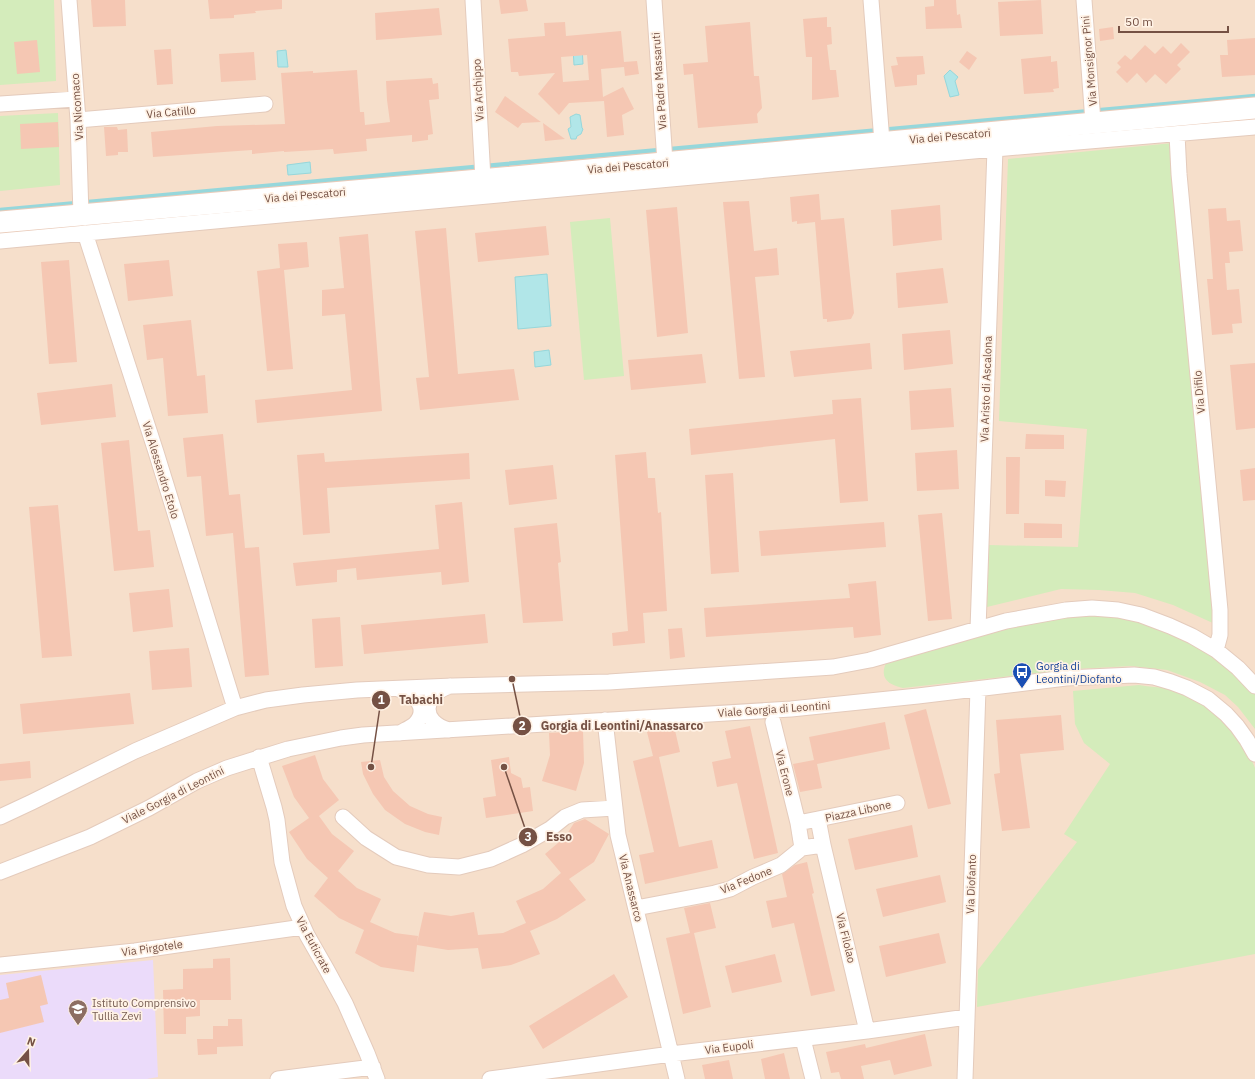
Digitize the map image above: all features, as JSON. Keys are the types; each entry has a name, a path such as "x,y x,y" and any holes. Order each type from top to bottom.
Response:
{"street":[{"name":"Via Nicomaco","path":"70,0 78,120 82,213"},
{"name":"Via Archippo","path":"473,0 483,176"},
{"name":"Via Padre Massaruti","path":"654,0 664,153"},
{"path":"871,0 881,137"},
{"name":"Via Monsignor Pini","path":"1084,0 1093,113"},
{"path":"0,104 76,98"},
{"name":"Via Catillo","path":"78,120 265,104"},
{"name":"Via dei Pescatori","path":"0,222 483,176 664,153 881,137 1093,113 1255,108"},
{"name":"Via dei Pescatori","path":"0,240 82,213 995,149 1255,127"},
{"name":"Via Difilo","path":"1177,134 1178,174 1220,610 1220,635 1216,650"},
{"name":"Via Aristo di Ascalona","path":"978,629 995,149"},
{"name":"Via Alessandro Etolo","path":"82,213 235,708"},
{"path":"0,817 135,751 235,708 258,702 303,695 395,688 609,682 833,667 870,660 1006,621 1066,610 1092,608 1109,609 1141,615 1170,626 1192,636 1216,650 1238,668 1255,686"},
{"name":"Viale Gorgia di Leontini","path":"0,872 80,842 149,808 197,781 232,766 288,749 341,738 399,733 791,709 978,690 1090,676 1129,675 1154,677 1187,688 1201,695 1214,704 1237,726 1255,754"},
{"path":"452,686 440,690 434,694 428,709 433,722 439,727 453,730"},
{"path":"395,688 406,691 416,698 421,711 416,724 399,733"},
{"name":"Via Diofanto","path":"964,1079 978,690"},
{"name":"Via Anassarco","path":"605,720 618,835 677,1079"},
{"name":"Via Erone","path":"773,722 798,823"},
{"name":"Via Euticrate","path":"259,757 276,813 282,862 294,906 303,927 341,995 375,1073"},
{"name":"Piazza Libone","path":"798,823 897,803"},
{"path":"343,817 366,838 396,857 428,865 459,867 491,858 522,845 550,829 564,817 582,810 615,808"},
{"name":"Piazza Libone","path":"818,819 823,845"},
{"path":"798,823 802,848 823,845"},
{"name":"Via Filolao","path":"823,845 868,1031"},
{"name":"Via Fedone","path":"636,908 730,889 781,865 802,848"},
{"name":"Via Pirgotele","path":"0,965 135,951 303,927"},
{"name":"Via Eupoli","path":"490,1079 671,1054 868,1031 967,1017"},
{"path":"803,1039 813,1079"},
{"path":"278,1079 375,1073"}],"shaded area":[{"path":"0,0 1255,0 1255,1079 0,1079"},
{"name":"Istituto Comprensivo Tullia Zevi","path":"153,960 158,1077 147,1079 0,1079 0,975"}],"green space":[{"path":"0,0 54,0 56,81 0,85"},
{"path":"58,113 60,185 0,191 0,116"},
{"path":"1173,143 1215,624 1173,605 1135,593 1099,590 1061,589 987,607 989,545 1078,547 1087,429 999,421 1008,159"},
{"path":"610,218 624,376 584,380 570,222"},
{"path":"1090,612 1123,615 1175,631 1224,660 1255,693 1255,729 1238,707 1225,695 1200,682 1167,670 1131,666 1076,669 903,688 893,685 885,677 884,669 886,663 991,630"},
{"path":"1139,685 1170,689 1199,701 1218,715 1234,730 1242,741 1252,760 1255,768 1255,954 977,1007 978,970 1077,842 1064,834 1110,764 1084,743 1075,724 1073,691"}],"water":[{"path":"582,47 583,64 574,65 573,48"},
{"path":"286,50 288,67 278,67 277,51"},
{"path":"950,70 958,77 955,81 959,95 950,97 944,76"},
{"path":"576,114 580,115 583,129 581,134 577,136 576,139 571,139 568,129 571,127 570,117"},
{"path":"310,162 311,173 288,175 287,165"},
{"path":"547,274 551,326 518,329 515,277"},
{"path":"549,350 551,365 535,367 534,352"}],"building":[{"path":"91,0 125,0 126,26 93,27"},
{"path":"208,0 282,0 282,9 255,11 256,13 234,15 234,18 210,19"},
{"path":"499,0 526,0 528,11 501,14"},
{"path":"934,0 956,0 957,15 960,14 962,28 926,29 925,7 934,6"},
{"path":"1041,0 1043,34 1000,36 998,2"},
{"path":"439,8 442,35 376,40 375,13"},
{"path":"827,17 827,27 831,27 832,44 827,45 830,70 836,70 839,97 812,100 812,57 806,57 803,19"},
{"path":"565,22 566,36 621,31 624,62 637,61 639,74 625,76 624,67 601,69 603,97 623,87 634,109 622,115 624,135 607,137 604,101 569,103 559,115 538,94 555,73 519,76 518,72 511,72 508,39 545,36 544,23","holes":["587,55 589,80 563,82 561,57"]},
{"path":"750,22 754,76 759,76 762,108 757,114 758,123 698,128 693,74 684,75 683,64 708,62 705,26"},
{"path":"1113,27 1114,39 1100,41 1099,29"},
{"path":"1255,38 1255,75 1222,77 1220,55 1228,55 1227,40"},
{"path":"37,40 40,72 17,74 14,42"},
{"path":"1181,43 1190,52 1177,65 1181,69 1166,84 1155,74 1146,83 1137,73 1127,83 1116,72 1121,67 1117,63 1125,55 1131,60 1145,45 1155,54 1163,46 1171,54"},
{"path":"171,49 173,84 157,85 154,50"},
{"path":"967,51 977,58 969,70 959,62"},
{"path":"254,52 256,80 221,82 219,54"},
{"path":"923,56 925,74 917,75 917,85 895,87 891,66 898,65 896,57"},
{"path":"1051,56 1051,62 1057,61 1059,88 1053,89 1054,92 1024,94 1021,59"},
{"path":"357,70 360,112 364,112 365,125 390,122 386,81 432,78 433,84 438,83 439,99 429,100 433,134 428,135 428,140 412,142 412,135 366,139 367,151 334,154 333,149 252,154 252,150 153,157 151,132 217,126 285,124 281,73 313,71 313,73"},
{"path":"505,96 541,122 522,123 518,128 495,112"},
{"path":"58,122 59,147 21,149 20,124"},
{"path":"543,123 565,139 545,141"},
{"path":"104,127 117,127 118,130 127,129 128,152 118,152 118,155 106,156"},
{"path":"819,194 821,220 844,218 854,313 851,319 827,322 827,319 823,319 815,222 797,224 797,221 792,222 790,197"},
{"path":"749,201 754,251 777,248 779,275 755,277 765,377 739,379 723,202"},
{"path":"940,205 942,240 893,246 891,210"},
{"path":"677,207 688,333 657,337 646,210"},
{"path":"1226,208 1227,221 1240,220 1243,251 1229,252 1230,263 1225,263 1227,290 1239,289 1242,323 1232,324 1233,333 1212,335 1207,279 1213,279 1208,209"},
{"path":"546,226 549,255 478,262 475,233"},
{"path":"446,228 458,374 514,369 519,400 420,410 416,378 429,377 415,231"},
{"path":"368,234 382,411 257,423 255,400 352,390 345,314 322,316 322,290 344,288 339,237"},
{"path":"307,242 309,267 284,270 293,369 267,371 257,271 280,268 278,244"},
{"path":"69,260 77,362 49,364 41,262"},
{"path":"169,260 173,296 128,301 124,264"},
{"path":"943,268 948,303 898,308 896,273"},
{"path":"191,320 197,376 205,375 208,413 168,416 163,358 147,360 143,325"},
{"path":"950,330 953,364 904,370 902,334"},
{"path":"870,343 872,369 794,377 790,351"},
{"path":"702,354 706,383 631,390 628,360"},
{"path":"1255,363 1255,428 1236,430 1230,365"},
{"path":"112,384 116,417 41,425 37,393"},
{"path":"951,388 954,427 911,430 909,391"},
{"path":"861,398 868,501 840,503 835,439 691,455 689,429 833,414 832,400"},
{"path":"223,434 229,495 240,494 245,548 259,547 269,675 245,677 233,533 206,536 201,476 187,477 183,438"},
{"path":"1026,434 1064,435 1064,449 1025,449"},
{"path":"129,440 138,531 150,530 154,567 114,571 101,443"},
{"path":"957,450 959,489 917,491 915,453"},
{"path":"646,452 648,478 655,478 658,513 661,512 667,611 643,613 645,643 613,646 612,633 628,631 615,455"},
{"path":"324,453 325,462 469,453 470,479 327,488 330,533 303,535 297,455"},
{"path":"1006,457 1020,457 1019,514 1006,514"},
{"path":"553,465 557,499 509,505 505,470"},
{"path":"1255,468 1255,500 1243,501 1240,470"},
{"path":"733,473 739,572 711,574 705,475"},
{"path":"1045,480 1066,481 1065,497 1045,496"},
{"path":"462,502 469,582 442,585 441,572 357,580 356,568 337,570 337,582 296,586 293,563 439,549 435,505"},
{"path":"58,505 72,656 42,658 29,507"},
{"path":"942,513 952,619 928,621 918,515"},
{"path":"884,522 886,547 761,556 759,531"},
{"path":"557,523 561,562 558,563 563,621 523,623 514,528"},
{"path":"1024,523 1062,524 1062,538 1024,538"},
{"path":"876,581 881,635 854,638 853,627 706,637 704,608 850,598 848,584"},
{"path":"169,589 173,627 133,632 129,593"},
{"path":"485,614 488,643 364,654 361,625"},
{"path":"340,617 343,666 315,668 312,619"},
{"path":"682,628 685,657 670,659 668,629"},
{"path":"189,648 192,687 152,690 149,651"},
{"path":"130,693 134,724 23,734 20,704"},
{"path":"926,709 951,804 928,809 904,715"},
{"path":"1061,715 1064,750 1020,754 1030,828 1002,831 994,774 1000,773 996,720"},
{"path":"885,722 890,749 817,764 822,788 800,792 793,764 814,760 809,737"},
{"path":"674,726 680,752 659,757 679,847 712,840 718,868 645,884 639,855 654,852 633,761 653,756 647,732"},
{"path":"750,726 778,853 754,859 737,783 717,787 712,762 731,758 725,731"},
{"path":"583,731 584,763 576,791 542,781 550,755 549,733"},
{"path":"315,755 323,779 339,800 319,816 332,834 354,851 338,871 357,888 381,899 370,922 395,933 418,936 417,943 424,912 451,916 474,912 478,935 503,933 526,923 516,901 543,889 561,873 545,854 565,837 574,823 585,819 609,834 594,862 569,879 586,900 557,919 530,931 540,954 511,965 482,969 478,948 448,950 417,945 414,972 381,967 355,953 364,930 339,918 314,896 328,878 307,859 289,832 309,818 294,797 282,766"},
{"path":"509,757 511,773 521,778 523,788 530,787 533,811 486,818 483,798 496,796 491,760"},
{"path":"380,760 384,777 393,791 410,806 428,814 442,817 439,835 425,832 405,824 385,810 373,794 363,774 361,762"},
{"path":"30,761 31,778 0,781 0,764"},
{"path":"912,825 918,857 855,870 848,839"},
{"path":"807,862 814,893 812,894 835,991 811,996 794,923 772,928 766,901 787,897 782,874 795,865"},
{"path":"940,875 946,902 883,917 876,889"},
{"path":"710,903 716,928 694,933 711,1007 683,1014 666,938 690,933 684,908"},
{"path":"939,933 946,963 886,977 879,946"},
{"path":"775,954 782,982 732,993 725,966"},
{"path":"230,958 231,1000 200,1000 200,1016 186,1017 186,1034 164,1034 163,990 183,989 183,969 213,968 213,959"},
{"path":"614,974 628,997 543,1049 529,1026"},
{"path":"41,975 48,1004 40,1006 44,1022 0,1033 0,1000 9,998 6,983"},
{"path":"228,1019 242,1019 243,1046 217,1047 217,1054 198,1055 197,1039 213,1039 213,1026 228,1026"},
{"path":"925,1034 932,1066 894,1075 890,1060 861,1066 864,1079 841,1079 839,1072 831,1073 826,1052 865,1044 866,1048"},
{"path":"784,1053 790,1079 765,1079 761,1059"},
{"path":"729,1060 733,1079 705,1079 702,1065"}],"waterway":[{"path":"0,210 1255,96"}],"place":[{"name":"Gorgia di Leontini/Anassarco","path":"512,679"},
{"name":"Gorgia di Leontini/Diofanto","path":"1022,689"},
{"name":"Tabachi","path":"371,767"},
{"name":"Esso","path":"504,767"},
{"name":"Istituto Comprensivo Tullia Zevi","path":"78,1026"}]}
